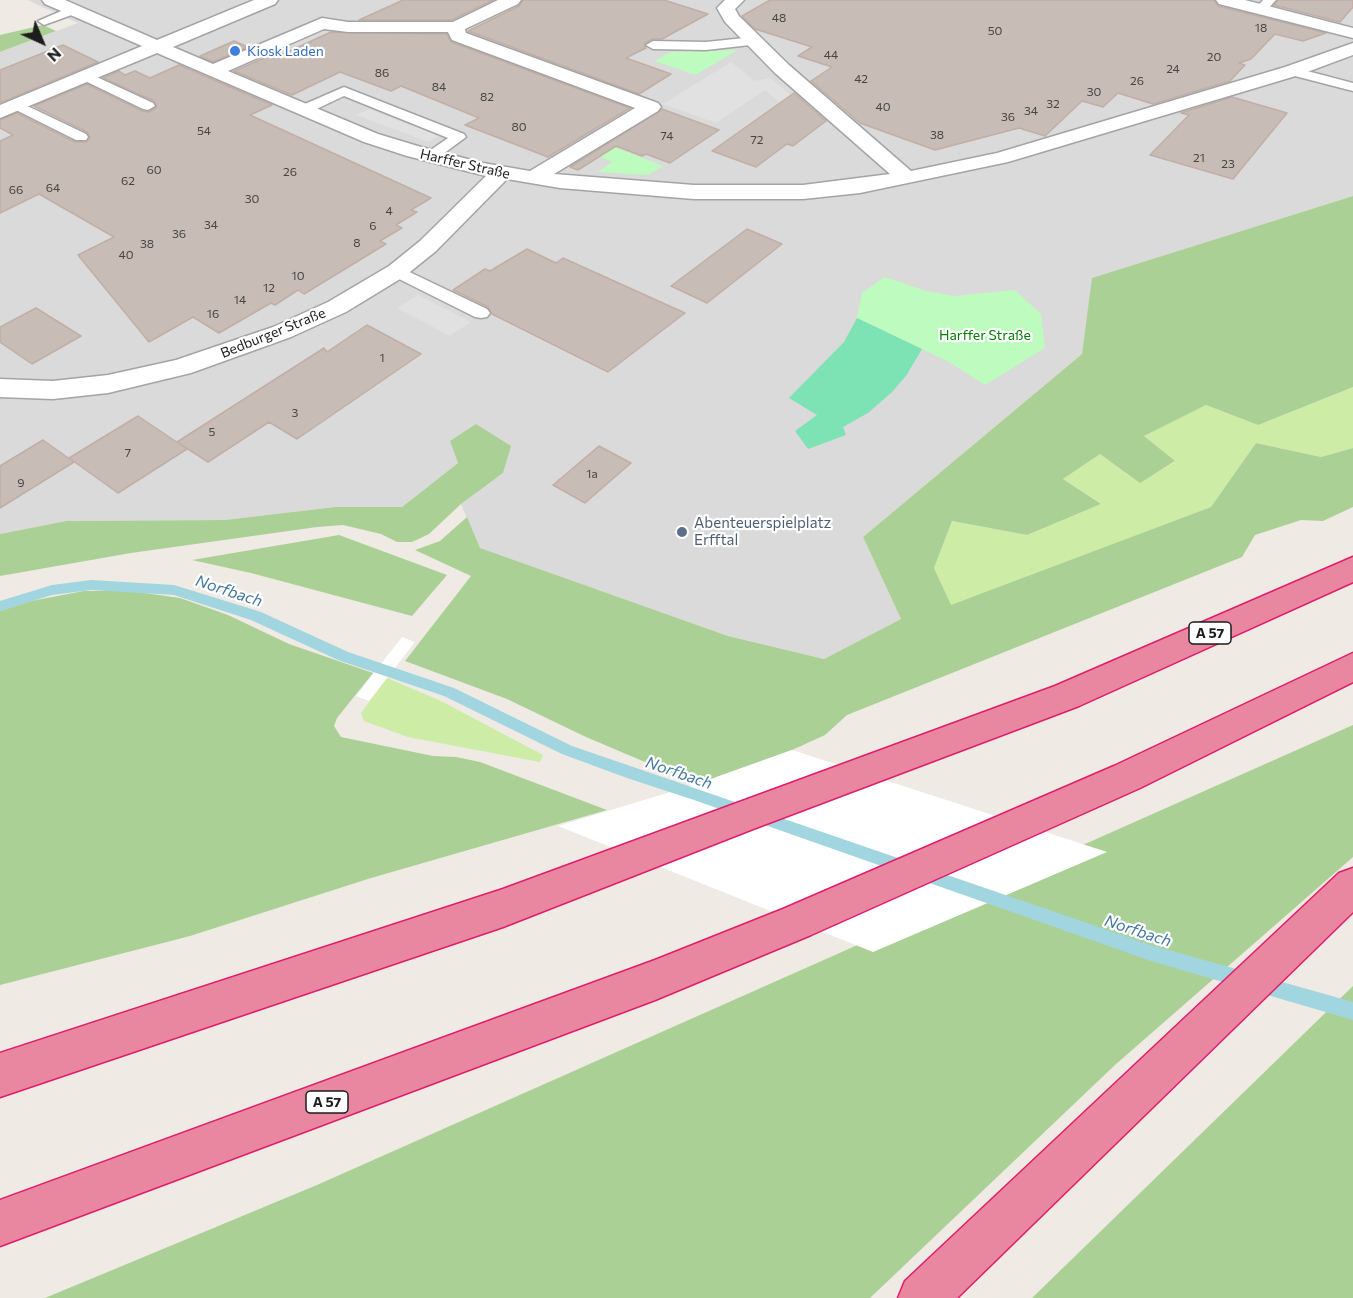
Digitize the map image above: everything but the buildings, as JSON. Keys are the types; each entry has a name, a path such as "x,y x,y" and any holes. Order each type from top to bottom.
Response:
{"highway":[{"name":"A 57","path":"0,1075 503,908 635,856 864,773 1067,696 1353,569"},
{"name":"A 57","path":"0,1223 655,980 797,922 1017,823 1127,777 1353,667"},
{"path":"922,1298 1353,886"}],"street":[{"name":"Harffer Straße","path":"51,0 371,138 430,157 501,173 630,189 767,193 860,186 907,178 1001,158 1292,71 1353,49"},
{"path":"9,108 269,0"},
{"path":"212,71 322,23 348,27 456,27 512,0"},
{"path":"735,0 726,8 727,14 907,178"},
{"path":"1225,0 1266,5 1353,33"},
{"path":"456,27 458,36 651,107 533,178"},
{"name":"Bedburger Straße","path":"0,388 52,390 81,387 182,367 251,344 312,320 370,289 397,271 428,246 501,173"}],"lane":[{"path":"44,21 73,10"},
{"path":"653,45 706,46 754,40"},
{"path":"1292,71 1353,87"},
{"path":"86,76 148,106"},
{"path":"303,110 344,91 459,137 430,157"},
{"path":"9,108 81,137"},
{"path":"397,271 481,313"}],"shaded area":[{"path":"27,0 1353,0 1353,196 1093,278 1082,354 863,537 901,619 824,659 728,636 479,548 461,504 503,473 458,463 402,507 335,507 225,520 66,521 0,534 0,52 78,23"},
{"path":"731,62 755,81 771,78 812,114 796,117 765,90 716,123 663,104"},
{"path":"369,109 407,124 442,134 429,142 356,115"},
{"path":"418,295 471,322 450,336 397,308"}],"green space":[{"path":"43,25 56,31 0,52 0,35"},
{"path":"738,50 695,75 655,61 670,52"},
{"path":"609,145 663,166 648,175 598,172 612,162 594,154"},
{"path":"1353,196 1353,387 1258,425 1206,405 1144,436 1175,461 1140,483 1100,454 1063,479 1101,504 1027,535 952,521 934,568 951,605 1211,507 1256,443 1321,457 1353,448 1353,507 1323,521 1301,520 1255,535 1242,557 847,715 825,735 792,750 697,784 586,737 507,699 405,661 471,576 415,550 440,541 467,517 480,548 728,636 824,659 901,619 863,537 1082,354 1092,278"},
{"name":"Harffer Straße","path":"885,277 926,291 954,296 1015,290 1041,314 1045,348 985,385 949,362 857,318 862,293"},
{"path":"857,318 922,349 906,376 892,392 868,413 843,427 846,435 808,449 795,431 817,415 789,398 844,342"},
{"path":"1353,387 1353,448 1321,457 1256,443 1211,507 951,606 934,568 952,521 1027,535 1101,504 1063,479 1100,454 1140,482 1175,462 1144,436 1206,405 1258,425"},
{"path":"476,424 511,446 503,473 461,504 429,534 412,542 397,542 381,534 343,525 317,527 131,553 0,576 0,534 66,521 225,520 335,507 402,507 458,463 450,441"},
{"path":"339,535 447,575 412,616 251,573 192,560"},
{"path":"84,591 130,591 180,598 228,615 289,644 373,673 337,718 334,726 341,737 433,756 456,757 480,762 607,810 371,878 190,936 0,985 0,611 31,601"},
{"path":"387,678 441,701 543,755 540,762 408,737 364,721 361,713"},
{"path":"1353,725 1353,857 1115,1065 870,1298 45,1298 317,1185"},
{"path":"1353,986 1353,1298 1032,1298"}],"pier":[{"path":"402,637 415,642 369,701 356,696"},
{"path":"792,750 1107,852 873,952 558,826 697,784"}],"waterway":[{"name":"Norfbach","path":"0,606 52,590 91,585 174,590 256,616 343,656 449,692 567,750 627,772 694,793 1151,953 1353,1011"}],"place":[{"name":"Kiosk Laden","path":"235,51"},
{"name":"Abenteuerspielplatz Erfftal","path":"682,532"}]}
